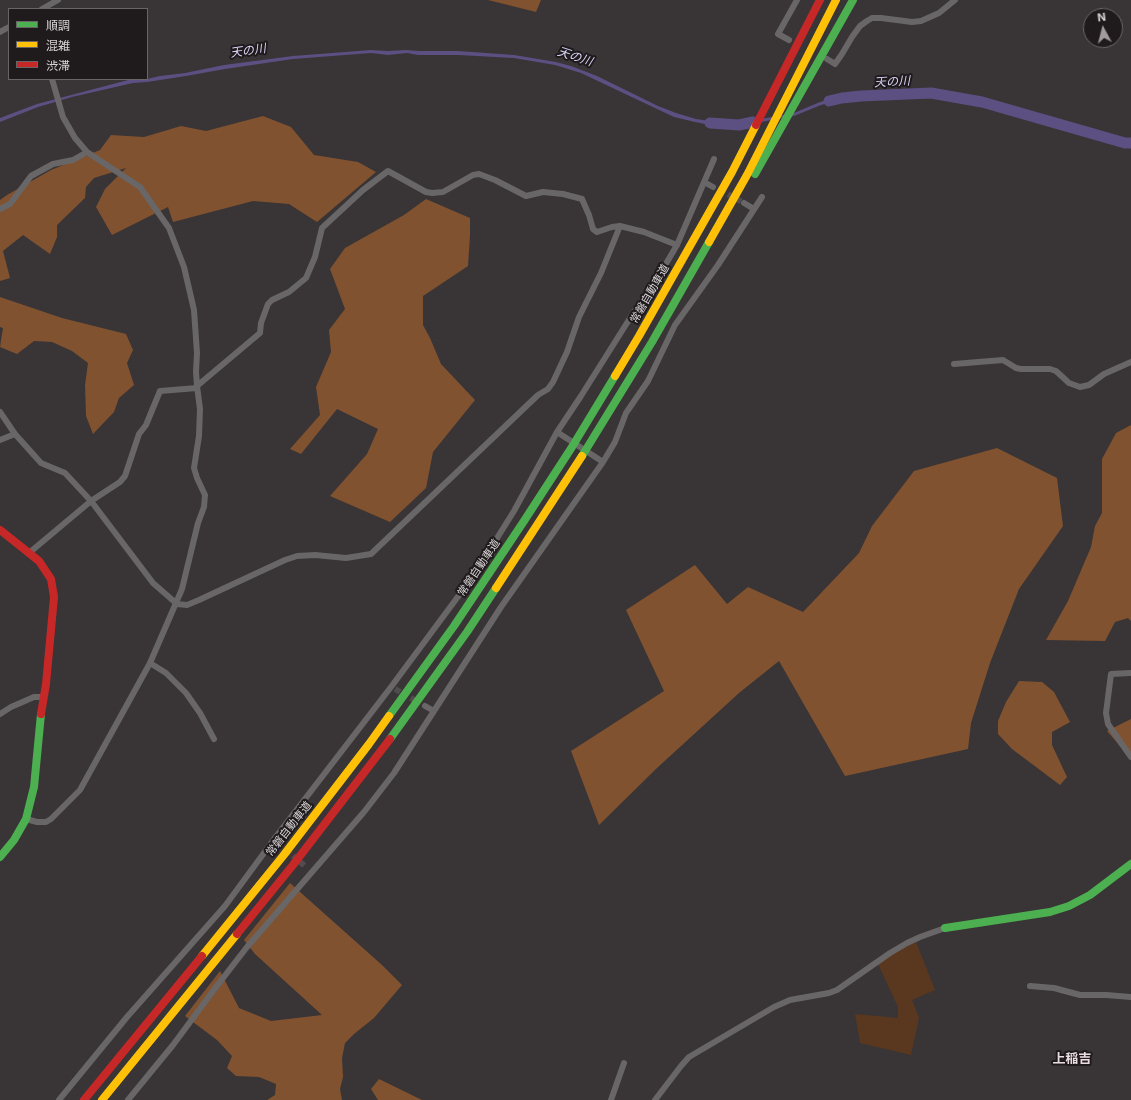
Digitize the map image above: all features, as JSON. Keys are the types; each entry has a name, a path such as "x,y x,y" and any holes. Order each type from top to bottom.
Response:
{"main road":[{"path":"800,39 813,0"},
{"name":"常磐自動車道","path":"84,1100 283,856 369,744 454,626 560,465 635,342 732,172 820,0"},
{"path":"102,1100 293,866 381,751 467,632 538,526 652,342 747,175 836,0"},
{"path":"731,203 754,176 853,0"},
{"path":"0,530 39,561 51,579 54,597 34,787 26,820 14,840 0,857"},
{"path":"945,928 1050,912 1069,906 1090,895 1131,864"}],"street":[{"path":"44,8 58,0"},
{"path":"789,40 778,34 798,0"},
{"path":"827,59 835,64 860,26 872,18 912,22 921,21 939,13 955,0"},
{"path":"26,820 46,822 52,819 80,790 150,663 177,604 182,589 198,523 204,507 205,495 194,468 199,436 200,409 196,372 197,353 194,310 184,267 169,228 140,187 87,152 75,138 63,117 52,80"},
{"path":"0,210 10,204 31,176 54,164 73,160 87,152"},
{"path":"59,1100 127,1017 225,906 275,838 393,688 474,575 514,511 581,396 632,315 657,280 677,245 714,159"},
{"path":"29,553 91,501 120,482 125,476 138,434 146,425 160,391 197,387 260,334 261,323 268,304 272,300 289,292 306,278 315,257 322,228 363,190 388,171 426,192 432,193 443,192 473,175 479,174 495,180 526,196 543,192 563,194 582,199 593,229 597,232 620,226 644,232 677,245"},
{"path":"704,182 713,187"},
{"path":"128,1100 173,1045 247,947 364,812 394,773 501,607 615,442 626,414 648,381 675,325 718,265 762,198"},
{"path":"744,203 754,209"},
{"path":"0,412 15,434 41,464 65,473 91,501 153,583 177,604 187,605 285,560 297,556 315,555 346,558 371,554 538,395 548,389 553,382 567,352 579,317 601,273 620,226"},
{"path":"954,364 1003,360 1016,368 1050,369 1056,371 1069,383 1080,387 1089,385 1104,374 1131,362"},
{"path":"559,433 602,461"},
{"path":"0,440 15,434"},
{"path":"150,663 166,673 186,693 200,713 214,739"},
{"path":"1131,673 1111,674 1106,713 1108,724 1131,757"},
{"path":"0,714 11,707 34,698 44,697"},
{"path":"425,706 434,711"},
{"path":"275,838 280,845"},
{"path":"306,867 313,870"},
{"path":"655,1100 689,1057 774,1007 790,1000 837,990 907,943 920,936 945,928"},
{"path":"1030,986 1054,988 1080,995 1131,997"},
{"path":"612,1100 624,1063"}],"shaded area":[{"path":"488,0 541,0 536,12"},
{"path":"371,50 458,51 514,55 571,66 597,76 658,106 696,119 725,123 725,126 710,125 674,117 581,73 555,65 514,58 458,55 418,55 407,53 388,55 371,53 293,59 133,83 72,97 38,107 0,122 0,118 37,104 128,80 148,80 160,76 185,73 224,65 293,56"},
{"path":"842,96 842,99 821,105 794,116 739,126 739,123 794,113 820,102"},
{"path":"263,116 291,127 314,155 358,162 376,172 317,222 289,204 253,201 173,222 168,207 112,235 96,207 105,189 126,168 94,178 86,187 85,198 57,225 57,237 50,254 23,235 3,251 10,278 0,281 0,200 7,195 51,170 100,150 111,135 144,137 181,126 206,131"},
{"path":"426,199 470,218 468,266 423,296 423,325 441,364 475,400 433,452 426,488 390,522 330,496 367,454 378,429 337,409 301,454 290,449 320,415 316,387 331,352 329,330 345,309 330,269 345,248 404,215"},
{"path":"0,297 62,318 126,334 133,350 127,363 134,385 119,398 114,412 93,434 86,416 85,385 88,363 72,351 52,342 34,341 17,354 0,347 3,328 0,327"},
{"path":"1131,425 1131,621 1128,618 1115,622 1105,641 1046,640 1068,601 1091,547 1095,526 1102,513 1102,459 1116,433"},
{"path":"997,448 1057,478 1063,526 1019,589 990,663 971,723 968,749 845,776 779,661 739,693 657,768 599,825 571,751 664,691 626,610 695,565 727,604 748,587 803,612 859,553 872,526 914,471"},
{"path":"1019,681 1042,682 1054,692 1070,722 1052,732 1052,745 1067,777 1060,785 1012,749 998,734 998,721 1006,702"},
{"path":"1131,719 1131,759 1107,731"},
{"path":"290,883 382,965 402,985 374,1018 345,1043 342,1058 343,1077 340,1089 342,1100 267,1100 275,1095 276,1084 259,1077 236,1076 227,1068 232,1056 217,1040 185,1016 220,971 239,1008 271,1021 322,1015 255,954 244,940"},
{"path":"916,942 935,990 912,1000 919,1018 911,1055 860,1043 855,1014 898,1018 898,1007 878,964 893,953"},
{"path":"379,1079 422,1100 378,1100 371,1089"}],"waterway":[{"name":"天の川","path":"829,101 861,96 931,93 982,102 1125,143 1131,143"},
{"name":"天の川","path":"710,123 739,125 753,122"}],"tunnel":[{"path":"720,190 744,203"},
{"path":"395,689 418,702"},
{"path":"286,850 306,867"}],"traffic: fast":[{"path":"755,174 853,0"},
{"path":"582,456 652,342 709,242"},
{"path":"389,716 454,626 524,521 572,447 615,376"},
{"path":"390,739 467,632 496,588"},
{"path":"0,857 14,840 26,819 34,787 41,714"},
{"path":"945,928 1050,912 1069,906 1090,895 1131,864"}],"traffic: slow":[{"path":"709,242 747,175 836,0"},
{"path":"615,376 732,172 756,125"},
{"path":"496,588 582,456"},
{"path":"202,956 283,856 389,716"},
{"path":"102,1100 237,934"}],"traffic: jam":[{"path":"756,125 820,0"},
{"path":"0,530 39,561 51,579 54,597 46,684 41,714"},
{"path":"237,934 293,865 390,739"},
{"path":"84,1100 202,956"}],"district":[{"name":"上稲吉","path":"1072,1059"}]}
